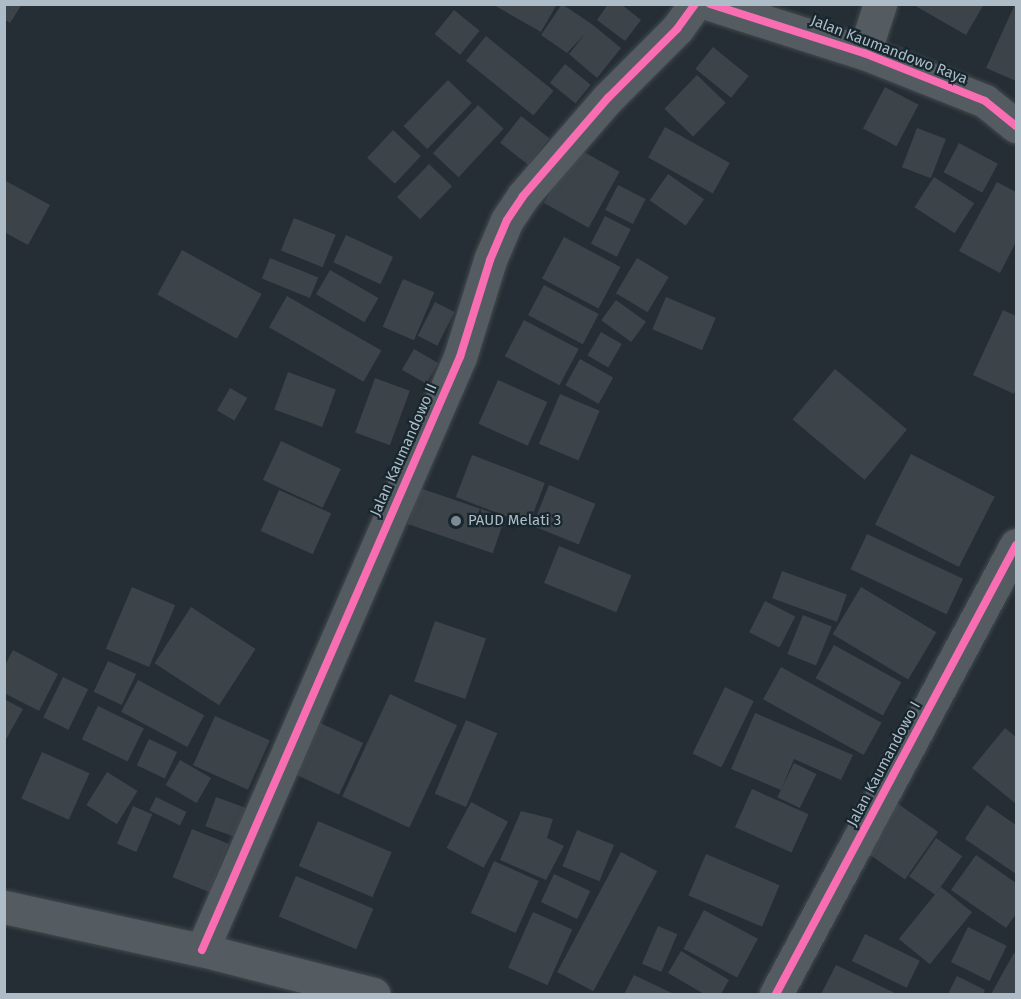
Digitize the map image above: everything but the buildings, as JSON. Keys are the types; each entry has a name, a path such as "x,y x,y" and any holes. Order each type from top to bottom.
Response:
{"street":[{"name":"Jalan Kaumandowo II","path":"202,950 460,357 490,260 507,220 523,196 601,107 677,29 695,4"},
{"name":"Jalan Kaumandowo Raya","path":"710,4 864,53 985,101 1017,126"},
{"path":"864,53 880,4"},
{"name":"Jalan Kaumandowo I","path":"776,994 1017,545"},
{"path":"4,907 202,950 373,994"}],"cycle path":[{"path":"202,950 460,357 490,260 507,220 523,196 608,98 677,29 695,4"},
{"path":"710,4 864,53 985,101 1016,126"},
{"path":"776,994 1016,545"}],"place":[{"name":"PAUD Melati 3","path":"456,521"}]}
